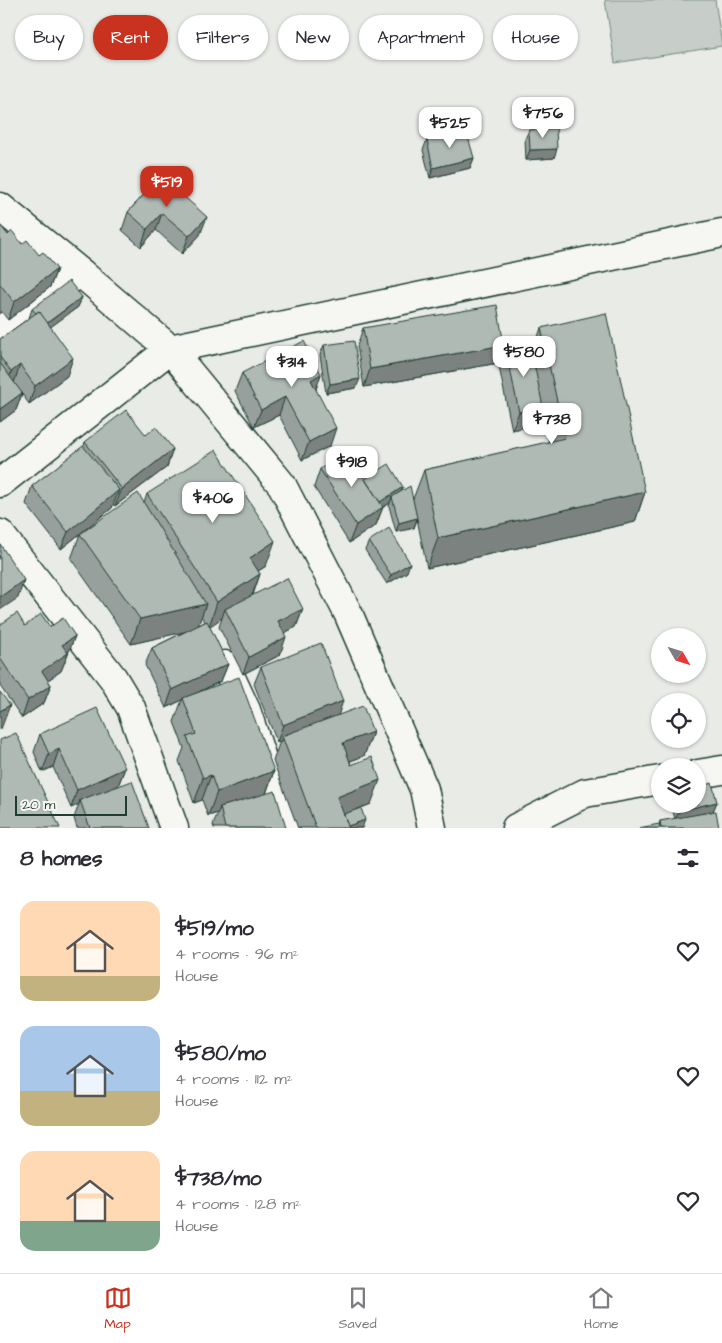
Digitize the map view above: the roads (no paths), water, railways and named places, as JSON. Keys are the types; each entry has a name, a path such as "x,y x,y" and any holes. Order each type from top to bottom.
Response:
{"street":[{"path":"0,207 170,349 282,485 348,613 424,789 432,828"},
{"path":"0,483 170,349 722,233"},
{"path":"0,331 64,283 81,273"},
{"path":"0,534 117,686 131,708 174,828"},
{"path":"226,665 246,710 286,828"},
{"path":"706,773 722,770"},
{"path":"516,828 585,794 651,782"}]}
